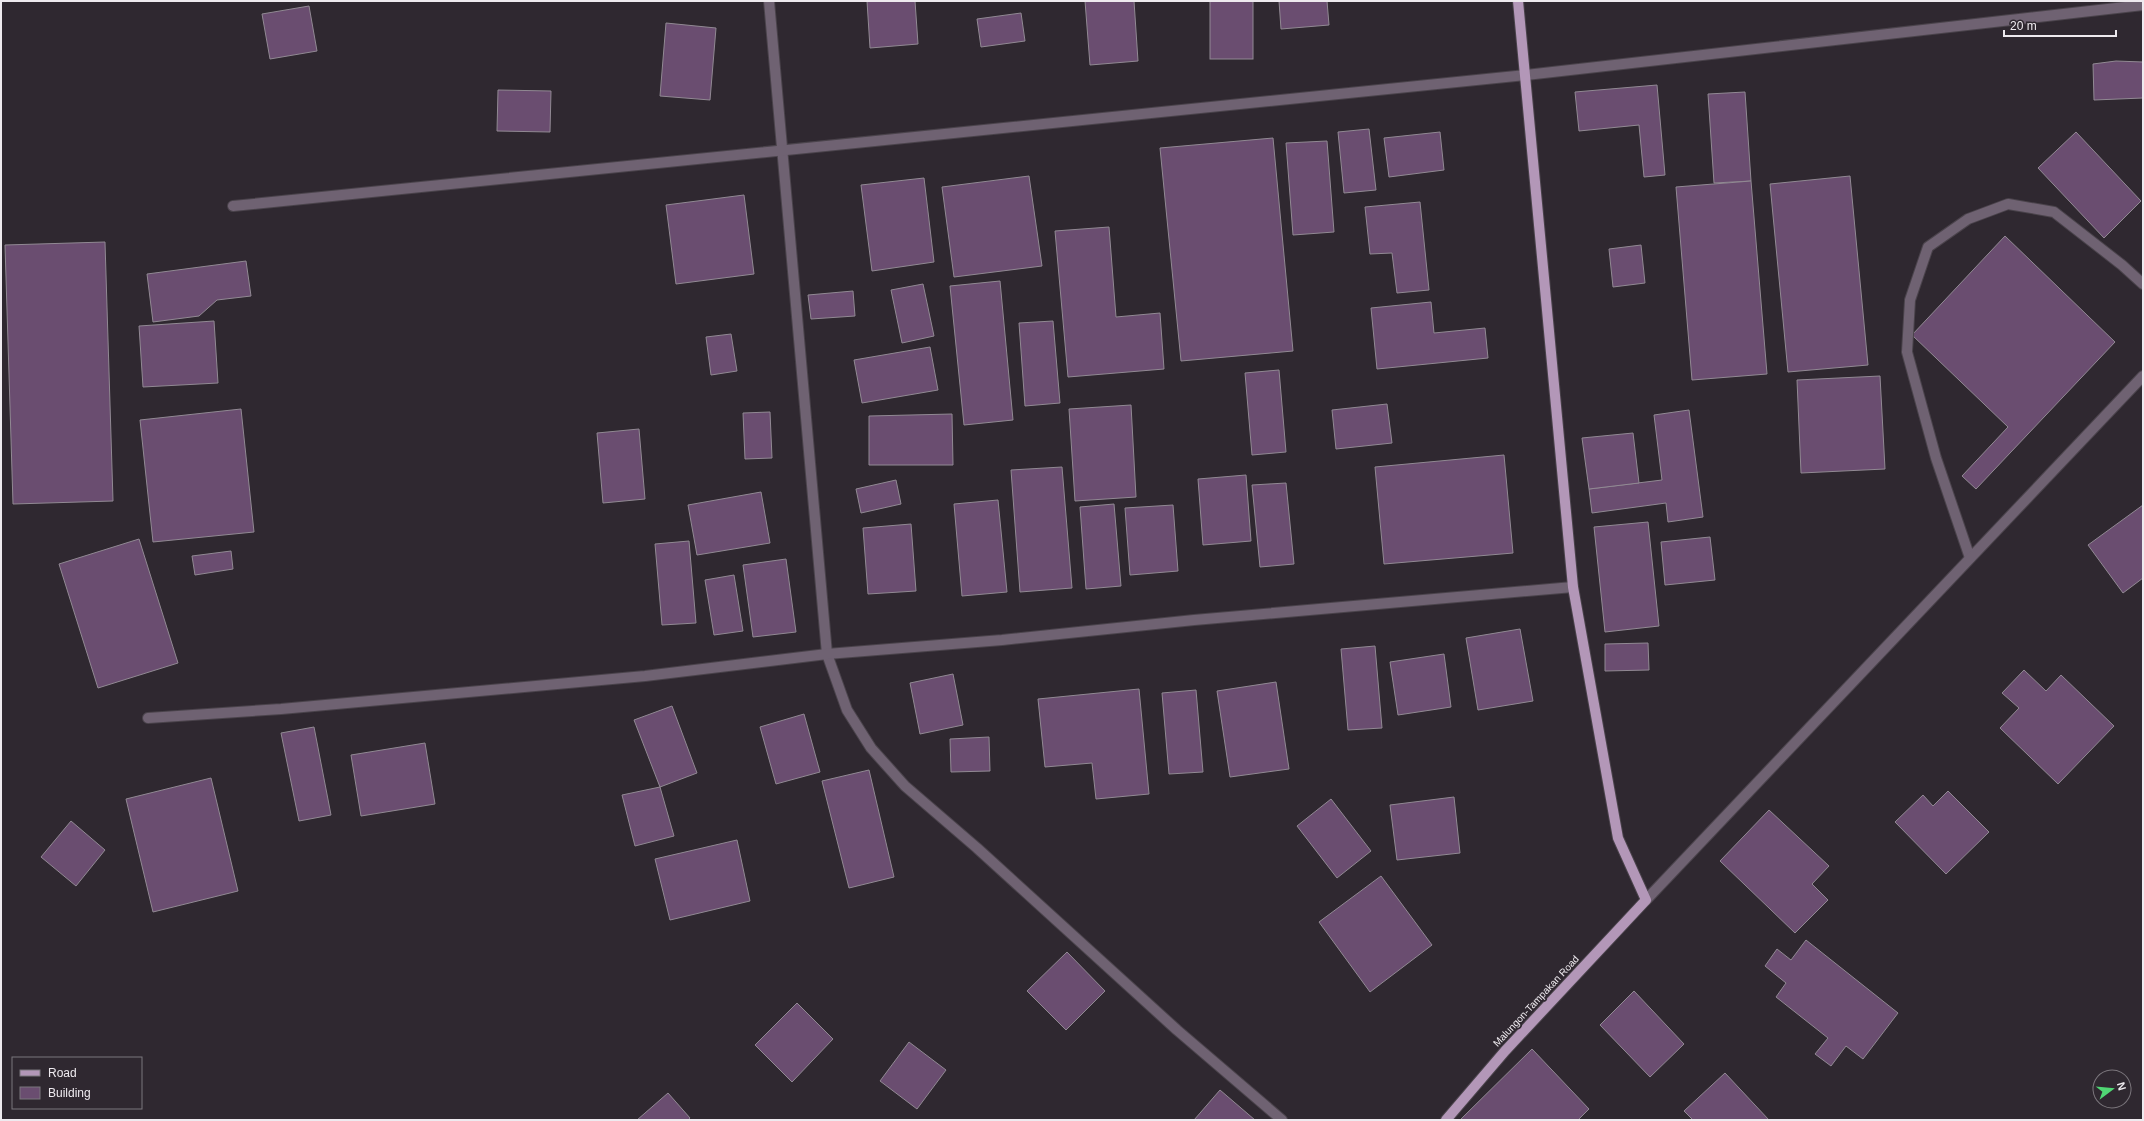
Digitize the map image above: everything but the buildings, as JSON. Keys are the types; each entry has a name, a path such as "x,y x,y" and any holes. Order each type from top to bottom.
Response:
{"main road":[{"path":"1518,1 1573,587 1618,838 1646,900"},
{"name":"Malungon-Tampakan Road","path":"1446,1120 1505,1051 1646,900"}],"street":[{"path":"769,1 828,654 847,710 871,748 905,786 977,848 1177,1030 1282,1120"},
{"path":"233,206 782,152 1526,75 2143,4"},
{"path":"1970,558 1936,458 1907,352 1910,300 1928,248 1968,218 2008,204 2016,205 2054,212 2122,265 2143,284"},
{"path":"1646,900 2143,376"},
{"path":"148,718 305,707 645,676 828,654 1002,640 1194,620 1573,587"}]}
